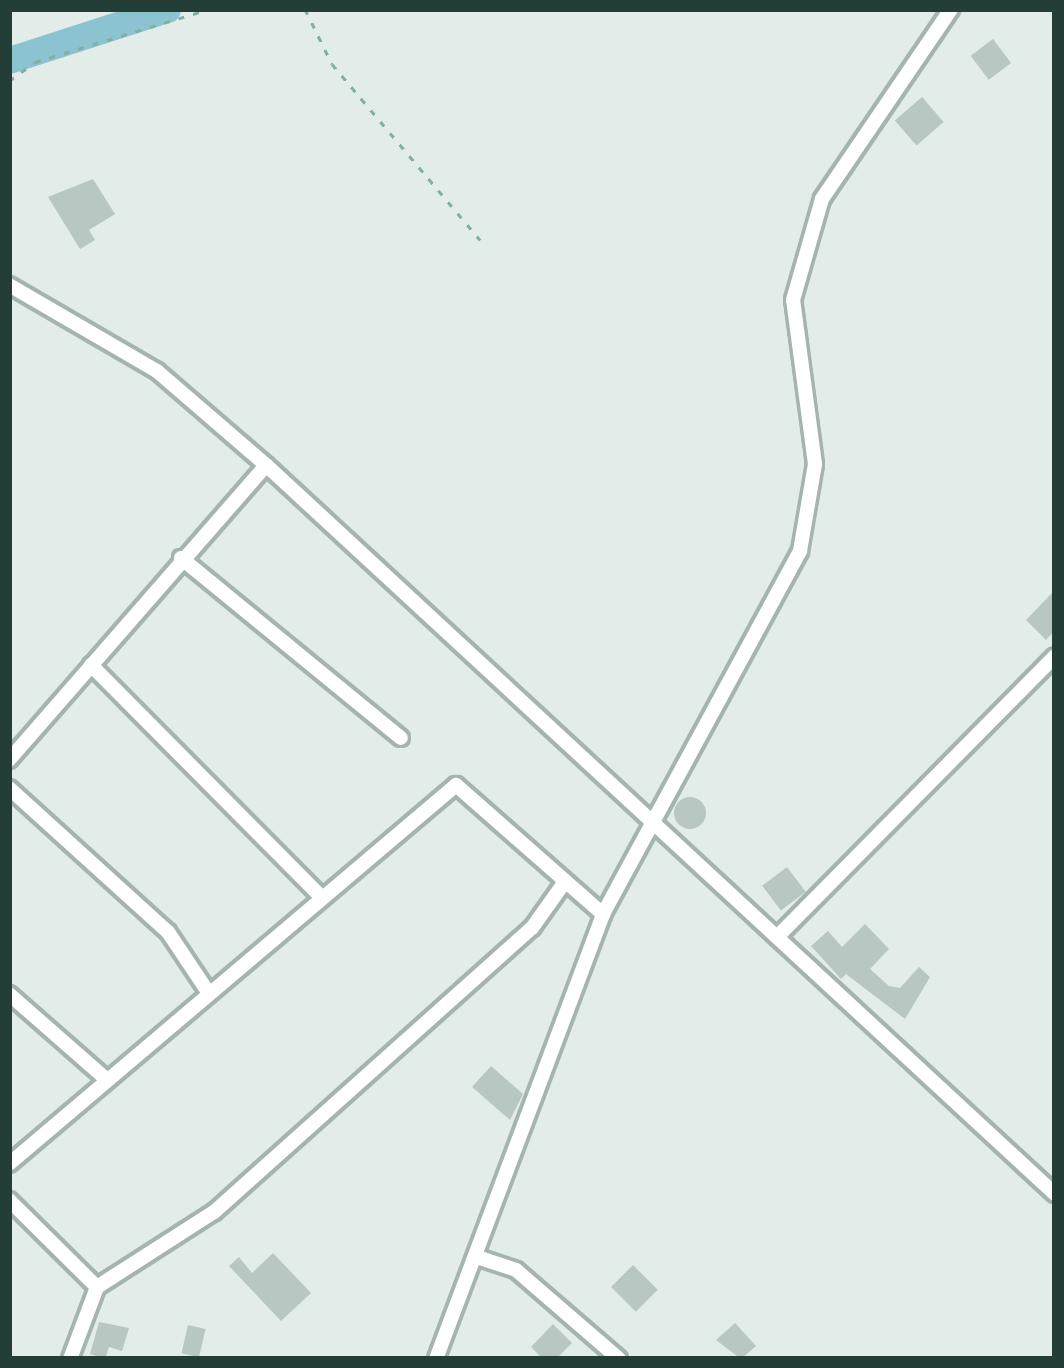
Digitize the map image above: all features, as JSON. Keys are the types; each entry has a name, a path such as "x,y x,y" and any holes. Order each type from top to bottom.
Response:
{"street":[{"path":"436,1359 603,914 800,551 815,464 793,300 822,199 951,9"},
{"path":"9,285 158,371 1055,1194"},
{"path":"9,760 261,470"},
{"path":"181,558 401,739"},
{"path":"777,937 1055,656"},
{"path":"91,665 322,898"},
{"path":"9,1164 456,785 603,914"},
{"path":"9,788 168,932 208,992"},
{"path":"70,1359 97,1287 214,1212 532,928 564,883"},
{"path":"9,994 106,1079"},
{"path":"9,1200 97,1287"},
{"path":"477,1257 516,1270 619,1359"}],"path":[{"path":"9,81 34,62 209,9"},
{"path":"305,9 332,64 480,240"}],"building":[{"path":"993,39 1011,63 989,80 971,56"},
{"path":"922,97 944,122 916,146 895,121"},
{"path":"93,179 115,214 89,230 95,240 80,249 48,197"},
{"path":"1055,590 1055,630 1046,640 1026,620"},
{"path":"690,797 701,802 706,813 701,824 690,829 679,824 674,813 679,802"},
{"path":"787,867 806,892 781,910 762,886"},
{"path":"865,924 889,949 870,969 889,986 900,988 919,967 930,977 905,1019 846,974 841,979 811,946 828,931 842,947"},
{"path":"491,1066 523,1094 510,1120 472,1087"},
{"path":"273,1253 311,1293 281,1321 229,1266 239,1257 252,1273"},
{"path":"633,1265 658,1290 636,1312 611,1287"},
{"path":"99,1322 129,1328 122,1351 109,1347 105,1359 90,1354"},
{"path":"735,1323 756,1346 741,1359 716,1340"},
{"path":"553,1324 572,1343 556,1359 543,1359 531,1347"},
{"path":"188,1325 206,1329 199,1357 181,1353"}],"waterway":[{"path":"9,60 167,9"}]}
